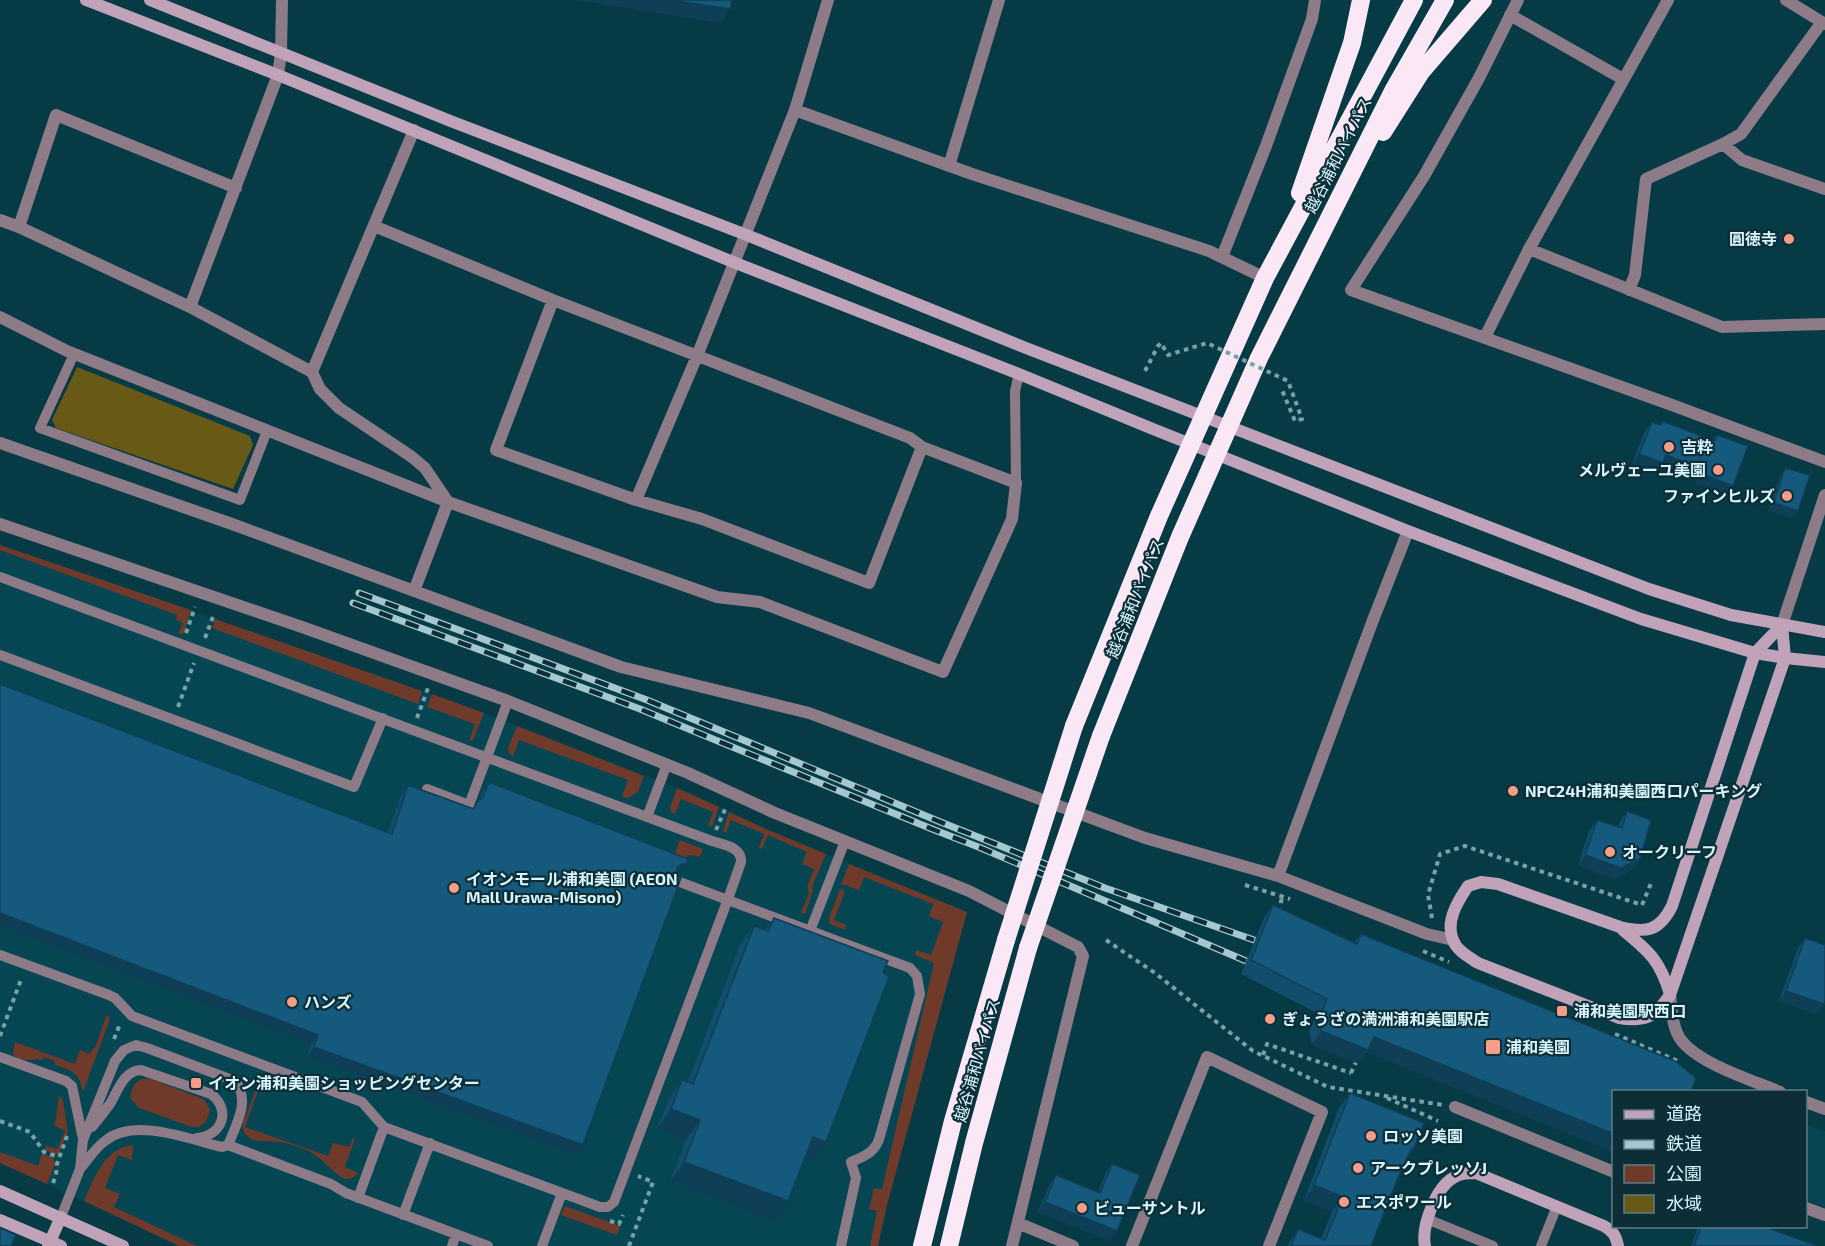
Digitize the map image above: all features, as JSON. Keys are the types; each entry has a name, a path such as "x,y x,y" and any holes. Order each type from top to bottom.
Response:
{"highway":[{"path":"1282,246 1352,43 1361,0"},
{"name":"越谷浦和バイパス","path":"922,1246 953,1121 1006,940 1074,726 1159,516 1265,278 1414,0"},
{"name":"越谷浦和バイパス","path":"950,1246 974,1143 1028,948 1101,736 1180,537 1259,358 1325,223 1393,91 1445,0"},
{"path":"1325,223 1421,72 1483,0"}],"street":[{"path":"86,0 414,130 733,262 1019,374 1408,531 1641,619 1755,652 1825,662"},
{"path":"150,0 453,122 744,234 1026,348 1649,590 1731,615 1825,632"},
{"path":"190,307 278,75 282,53 282,0"},
{"path":"636,500 795,110 828,0"},
{"path":"949,166 999,0"},
{"path":"1222,257 1266,146 1312,19 1315,0"},
{"path":"1518,0 1479,78 1424,176 1351,290 1825,462"},
{"path":"1485,337 1529,249 1668,0"},
{"path":"1629,290 1635,275 1646,179 1741,134 1823,23 1786,0"},
{"path":"1510,15 1623,79"},
{"path":"795,110 949,166 1198,247 1265,278"},
{"path":"19,227 56,115 236,188"},
{"path":"312,372 414,130"},
{"path":"1723,144 1742,160 1825,189"},
{"path":"0,220 190,307 312,372 320,389 339,408 425,468 448,502"},
{"path":"1,320 74,354 448,502 717,597 760,602 943,672 1012,519 1016,483 921,447 910,438 553,300 374,226"},
{"path":"1529,249 1722,327 1825,324"},
{"path":"553,300 496,450 636,500 702,519 869,582 921,447"},
{"path":"0,442 232,524 621,667 809,713 1145,838 1278,876 1427,934 1453,940"},
{"path":"1782,625 1755,652 1672,906 1659,925 1648,931 1636,931 1498,884 1481,882 1468,886 1457,903 1451,923 1453,940 1463,953 1478,963 1619,1018 1635,1021 1648,1018 1661,1009 1670,995 1785,658 1782,625 1825,495"},
{"path":"414,591 448,502"},
{"path":"0,524 302,627 507,701 667,764 776,813 969,891 1078,947 1083,956 1012,1246"},
{"path":"1278,876 1408,531"},
{"path":"1620,927 1657,960 1664,974 1680,1039 1703,1060 1775,1090"},
{"path":"1132,1246 1207,1057 1322,1112 1269,1246"},
{"path":"1807,1102 1824,1107"},
{"path":"1455,1107 1612,1171"},
{"path":"1425,1246 1425,1226 1439,1194 1454,1177 1466,1173 1476,1173 1611,1230 1618,1246"},
{"path":"0,1191 123,1246"},
{"path":"1807,1208 1825,1215"},
{"path":"0,1220 53,1244 61,1217"},
{"path":"1018,1223 1073,1246"}],"lane":[{"path":"74,354 40,428 240,500 267,430"},
{"path":"1016,483 1014,391 1019,374"},
{"path":"0,577 736,850 741,857 618,1195 608,1207 600,1207 384,1127 362,1102 132,1016 115,998 109,995 0,955"},
{"path":"0,655 354,786 382,718"},
{"path":"427,789 469,805 507,701"},
{"path":"647,817 667,764"},
{"path":"810,931 845,841"},
{"path":"677,881 910,968 916,976 920,994 878,1145 872,1153 851,1162 856,1178 841,1246"},
{"path":"61,1217 80,1169 83,1140 115,1061 124,1050 136,1046 147,1048 235,1082 240,1088 243,1106 228,1145"},
{"path":"1,1058 66,1081 72,1086 83,1140"},
{"path":"83,1140 110,1104 125,1077 136,1070 211,1094 218,1100 223,1115 217,1130 210,1136 186,1138"},
{"path":"358,1198 384,1127"},
{"path":"80,1169 104,1141 120,1132 156,1131 222,1147 228,1145 331,1184 346,1194 488,1246"},
{"path":"403,1215 430,1143"},
{"path":"542,1246 562,1192"},
{"path":"1541,1246 1557,1206"},
{"path":"1427,1219 1493,1246"},
{"path":"452,1246 456,1234"}],"path":[{"path":"1145,371 1161,343 1168,355 1207,343 1288,381 1302,419 1294,422 1282,390"},
{"path":"204,642 214,614"},
{"path":"176,710 196,657"},
{"path":"413,729 428,687"},
{"path":"1236,882 1298,903"},
{"path":"1277,918 1282,897"},
{"path":"1106,940 1155,973 1253,1051 1328,1087 1455,1107"},
{"path":"1413,947 1458,966"},
{"path":"0,1035 23,974"},
{"path":"111,1048 120,1025 129,1030"},
{"path":"1614,1034 1685,1065"},
{"path":"1263,1055 1268,1044 1351,1073 1360,1052"},
{"path":"1383,1096 1438,1121"},
{"path":"0,1121 30,1132 44,1152 59,1157"},
{"path":"53,1183 59,1157 69,1131"},
{"path":"633,1186 640,1167"},
{"path":"629,1246 652,1182 637,1176"},
{"path":"609,1220 619,1224 626,1205"}],"shaded area":[{"name":"イオンモール浦和美園 (AEON Mall Urawa-Misono)","path":"0,545 484,713 693,794 766,829 967,912 887,1205 878,1246 179,1246 0,1163"},
{"path":"1807,1125 1825,1131 1825,1208 1807,1200"}],"green space":[{"path":"0,545 191,610 183,635 178,633 183,623 176,620 177,615 0,550"},
{"path":"215,619 422,691 418,704 212,628"},
{"path":"432,694 484,713 473,740 469,741 475,724 427,707"},
{"path":"517,726 644,776 638,792 628,798 622,797 628,780 519,740 513,757 508,748"},
{"path":"677,788 719,807 712,827 708,826 713,812 681,799 675,814 671,812 670,808"},
{"path":"729,812 826,854 812,887 813,891 805,914 801,913 809,893 807,887 814,869 802,864 807,852 768,835 762,849 759,848 764,834 731,820 726,833 723,831"},
{"path":"680,840 703,849 700,857 689,855 676,863 674,855"},
{"path":"849,864 967,912 887,1205 878,1246 870,1246 877,1211 869,1209 874,1188 882,1189 934,963 915,955 916,950 931,955 943,922 929,916 933,904 864,877 859,890 841,884"},
{"path":"840,889 845,891 834,920 846,925 845,930 830,924 829,918"},
{"path":"107,1014 110,1019 83,1092 77,1076 55,1065 55,1061 44,1057 43,1060 23,1060 13,1054 15,1042 75,1064 80,1050 90,1054 95,1048"},
{"path":"142,1079 151,1079 203,1099 210,1110 206,1122 198,1127 192,1127 139,1108 131,1099 131,1092 135,1084"},
{"path":"258,1084 260,1085 245,1127 328,1156 333,1143 349,1147 353,1138 355,1139 345,1167 358,1173 357,1175 344,1179 315,1155 303,1149 285,1143 259,1141 249,1137 242,1126"},
{"path":"60,1095 68,1133 58,1155 45,1150 46,1146 57,1149 65,1131 54,1125"},
{"path":"133,1145 132,1160 118,1155 105,1188 120,1194 114,1207 197,1246 179,1246 84,1201 96,1174 107,1158 114,1152"},
{"path":"0,1152 38,1166 42,1154 53,1157 55,1164 47,1184 0,1163"},
{"path":"565,1206 620,1226 617,1235 561,1215"}],"water":[{"path":"77,367 250,436 253,445 233,489 56,428 52,420"}],"building":[{"path":"670,0 732,0 730,9"},
{"path":"1662,421 1715,441 1717,435 1748,446 1733,486 1702,474 1704,470 1666,455 1663,463 1639,454 1652,422 1661,425"},
{"name":"ファインヒルズ","path":"1785,468 1810,475 1798,511 1774,503"},
{"path":"0,684 392,834 408,785 474,809 483,797 489,782 688,859 687,864 682,864 677,868 677,873 681,878 583,1145 314,1047 318,1035 0,913"},
{"name":"オークリーフ","path":"1627,811 1651,820 1640,859 1621,868 1585,855 1597,820 1622,828"},
{"path":"1273,905 1357,944 1361,934 1675,1061 1696,1078 1692,1090 1612,1090 1612,1133 1374,1037 1368,1050 1321,1031 1319,1018 1327,999 1251,960"},
{"path":"774,918 888,961 883,972 889,977 826,1142 813,1137 788,1201 684,1162 700,1120 671,1109 682,1080 693,1084 754,926 768,931"},
{"path":"1805,938 1825,945 1824,1004 1786,991"},
{"path":"1350,1093 1424,1123 1397,1180 1371,1246 1291,1246 1298,1229 1325,1240 1343,1197 1314,1185"},
{"name":"ビューサントル","path":"1112,1164 1140,1175 1117,1231 1045,1202 1056,1175 1100,1193"},
{"path":"0,1228 16,1235 11,1246 0,1246"},
{"path":"1701,1228 1768,1228 1818,1246 1694,1246"}],"railway":[{"path":"359,593 647,700 1105,888 1254,940"},
{"path":"353,603 640,709 981,848 1246,961"}],"place":[{"name":"圓徳寺","path":"1789,239"},
{"name":"吉粋","path":"1669,447"},
{"name":"メルヴェーユ美園","path":"1718,470"},
{"name":"ファインヒルズ","path":"1787,496"},
{"name":"NPC24H浦和美園西口パーキング","path":"1513,791"},
{"name":"オークリーフ","path":"1610,852"},
{"name":"イオンモール浦和美園 (AEON Mall Urawa-Misono)","path":"454,888"},
{"name":"ハンズ","path":"292,1002"},
{"name":"浦和美園駅西口","path":"1562,1011"},
{"name":"ぎょうざの満洲浦和美園駅店","path":"1270,1019"},
{"name":"浦和美園","path":"1493,1047"},
{"name":"イオン浦和美園ショッピングセンター","path":"196,1083"},
{"name":"ロッソ美園","path":"1371,1136"},
{"name":"アークプレッソJ","path":"1358,1168"},
{"name":"エスポワール","path":"1344,1202"},
{"name":"ビューサントル","path":"1082,1208"}]}
